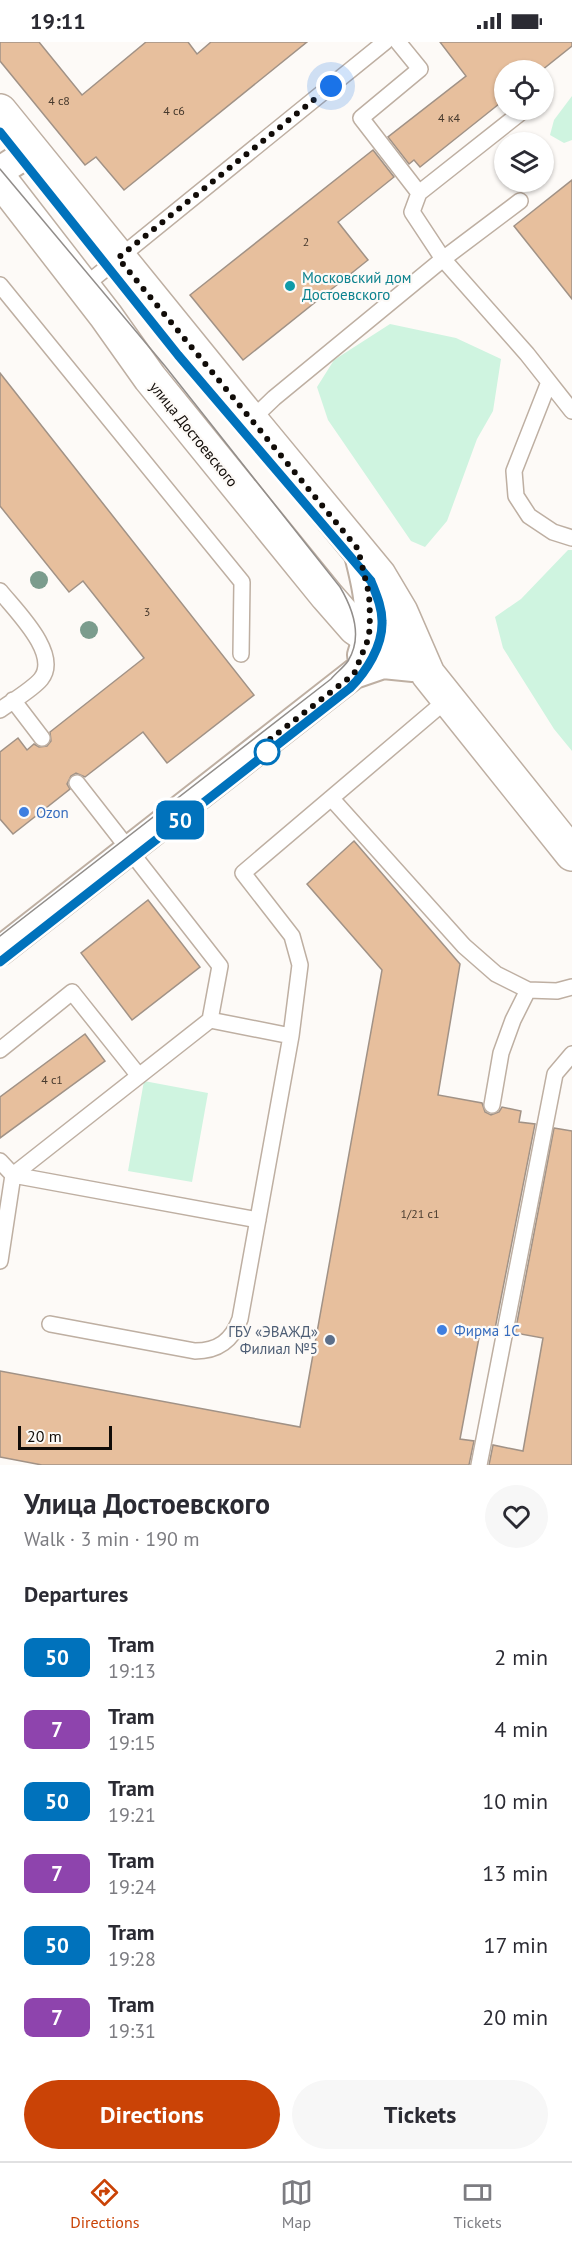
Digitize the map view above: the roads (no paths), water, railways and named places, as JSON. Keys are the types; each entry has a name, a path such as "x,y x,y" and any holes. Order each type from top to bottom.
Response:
{"street":[{"path":"0,111 358,549 401,612 428,674 570,846"},
{"path":"0,171 31,150"},
{"name":"улица Достоевского","path":"0,179 84,287 150,378 327,596 356,628 369,637 421,658"},
{"path":"354,674 369,637 369,594 358,549"},
{"path":"0,951 354,674 383,664 413,667 421,658"}],"lane":[{"path":"84,287 385,42"},
{"path":"398,42 420,69 361,118 419,193"},
{"path":"511,120 419,193 412,212 443,259 572,411"},
{"path":"251,420 274,398 443,259 520,201"},
{"path":"0,285 242,582 242,654"},
{"path":"549,382 514,471 516,496 530,516 553,532 572,537"},
{"path":"0,591 41,644 46,655 47,668 41,679 0,710"},
{"path":"50,1324 195,1351 207,1351 218,1347 228,1341 236,1331 291,1036 300,965 298,950 284,923 243,873 449,698"},
{"path":"14,700 42,738"},
{"path":"0,1261 13,1175 210,1020 220,966 77,783"},
{"path":"332,799 464,946 496,974 528,990 557,991 572,987"},
{"path":"492,1105 501,1053 513,1020 528,990"},
{"path":"0,1050 72,992 139,1076"},
{"path":"210,1020 291,1036"},
{"path":"479,1465 555,1074 572,1054"},
{"path":"0,1161 13,1175 258,1221"}],"tram line":[{"path":"0,132 178,355 371,581 382,616 382,630 377,649 362,674 350,688 0,962"},
{"name":"50","path":"0,132 178,355 371,581 379,601 382,623 379,640 371,659 360,678 350,688 0,962"},
{"path":"0,169 165,366 340,587 349,604 355,633 355,642 348,661 331,679 0,936"}],"place":[{"name":"Московский дом Достоевского","path":"290,286"},
{"name":"Ozon","path":"24,812"},
{"name":"Фирма 1С","path":"442,1330"},
{"name":"ГБУ «ЭВАЖД» Филиал №5","path":"330,1340"}]}
